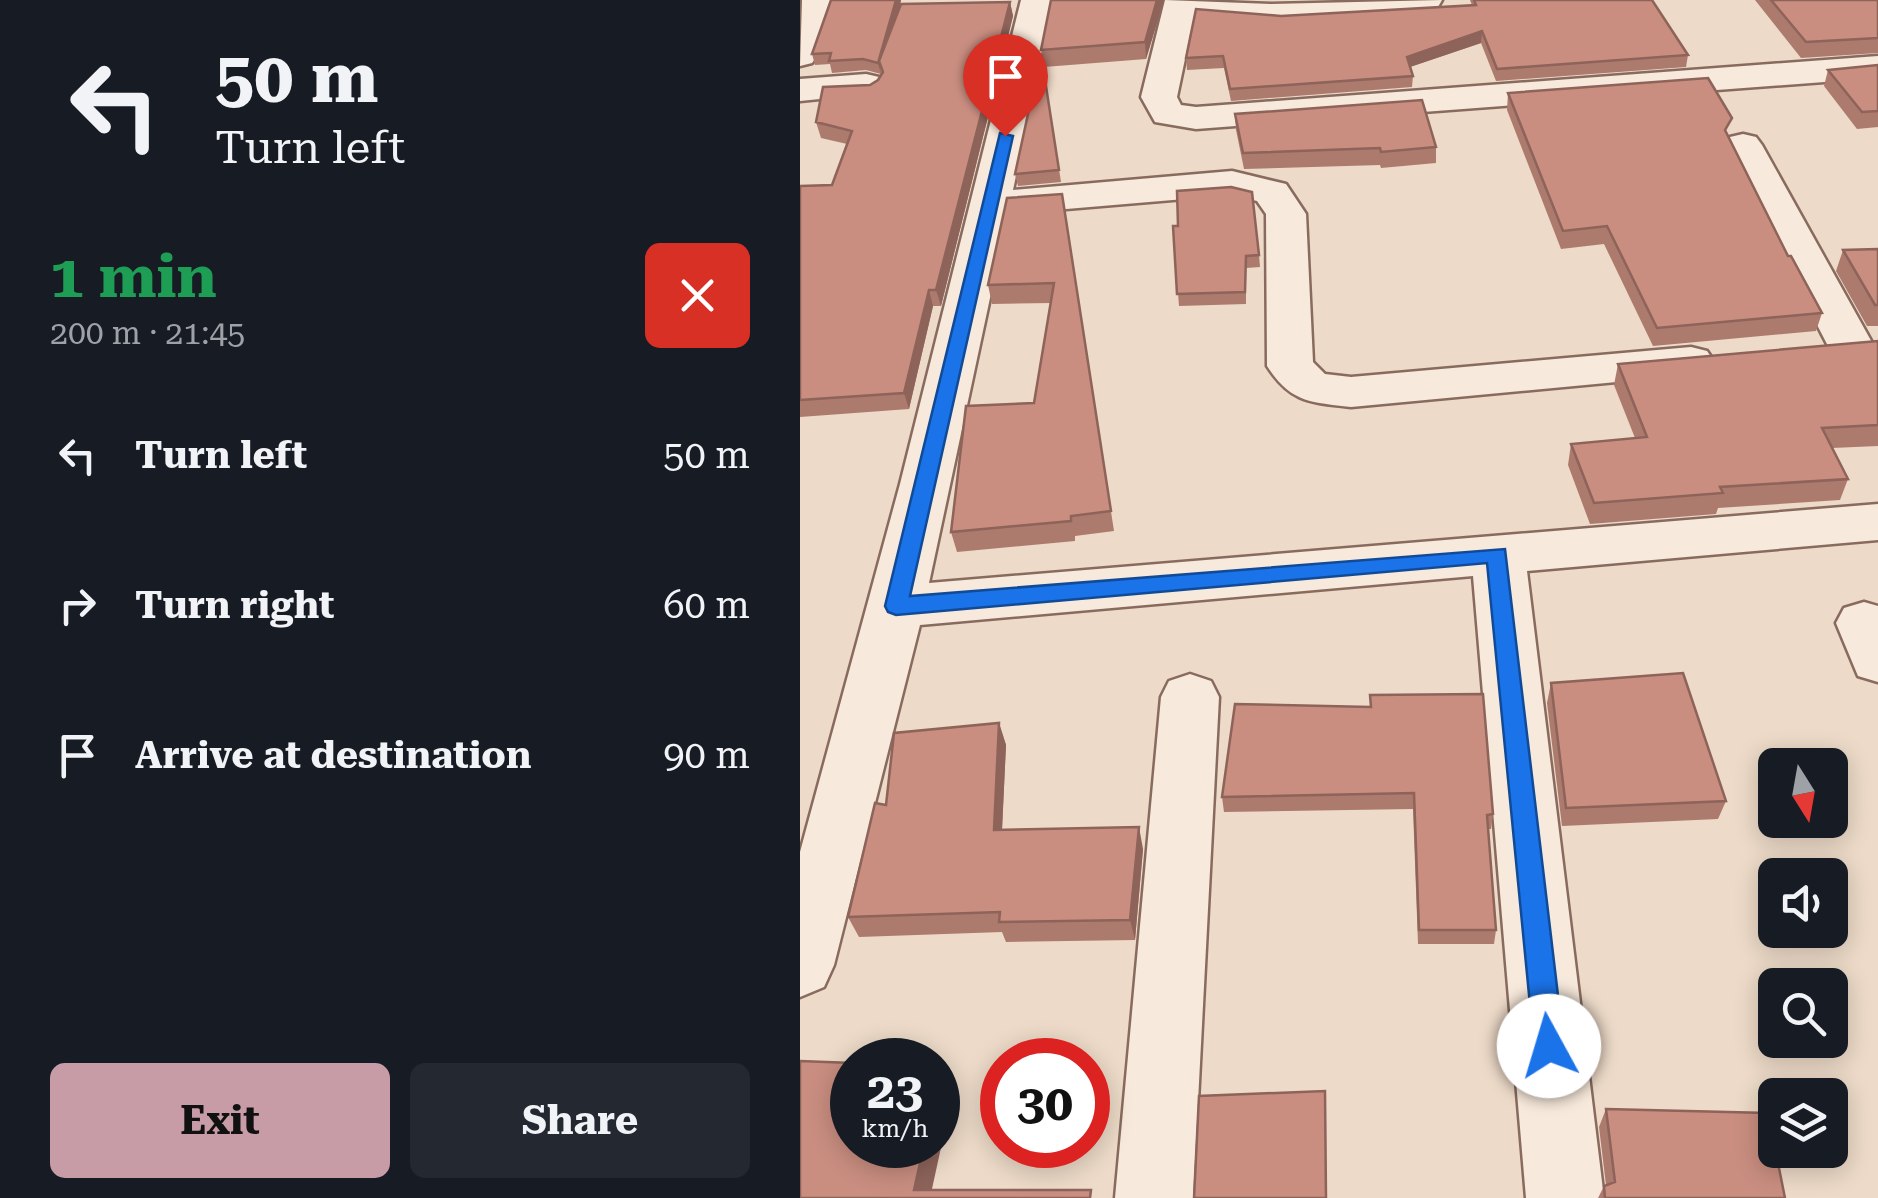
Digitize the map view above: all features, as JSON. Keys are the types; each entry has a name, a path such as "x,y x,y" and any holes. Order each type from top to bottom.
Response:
{"street":[{"path":"800,56 818,0"},
{"path":"800,965 847,805 896,606 1036,0"},
{"path":"1426,0 1264,13 1210,12 1181,1 1159,97 1168,114 1196,118 1878,67"},
{"path":"800,90 866,85"},
{"path":"1743,145 1847,346"},
{"path":"990,204 1232,183 1267,188 1280,197 1286,214 1290,366 1311,387 1351,392 1735,357"},
{"path":"896,606 1878,522"},
{"path":"1498,554 1565,1198"},
{"path":"1154,1198 1190,697"}],"building":[{"path":"831,0 896,0 878,63 863,59 829,61 831,53 812,54"},
{"path":"1051,0 1157,0 1145,42 1041,50"},
{"path":"1474,0 1652,0 1688,55 1497,69 1482,31 1407,57 1413,76 1230,89 1223,56 1186,58 1196,9 1281,16 1476,5"},
{"path":"1771,0 1878,0 1878,38 1806,42"},
{"path":"1010,2 936,290 929,290 904,393 800,400 800,186 832,185 852,131 816,122 823,87 870,85 878,80 883,72 879,61 901,4"},
{"path":"1041,54 1059,170 1015,174"},
{"path":"1878,65 1878,111 1862,112 1828,70"},
{"path":"1708,78 1732,118 1725,130 1788,256 1822,313 1657,328 1607,226 1563,231 1508,93"},
{"path":"1422,100 1436,147 1381,152 1380,148 1243,153 1235,114"},
{"path":"1231,187 1252,192 1259,255 1246,256 1245,292 1177,294 1173,226 1178,226 1177,191"},
{"path":"1062,194 1111,511 1071,516 1071,521 951,532 966,406 1034,403 1054,283 988,285 1007,198"},
{"path":"1878,249 1878,305 1875,305 1843,250"},
{"path":"1878,341 1878,425 1822,428 1848,479 1720,487 1723,493 1594,503 1571,444 1647,437 1618,364"},
{"path":"1683,673 1726,801 1566,808 1551,683"},
{"path":"1483,694 1493,814 1487,815 1496,930 1419,930 1414,793 1222,797 1235,704 1371,707 1370,695"},
{"path":"999,723 994,830 1139,827 1130,920 999,922 1000,912 848,917 875,803 886,805 894,733"},
{"path":"800,1061 830,1062 830,1168 919,1168 914,1190 1091,1190 1090,1198 800,1198"},
{"path":"1325,1091 1326,1198 1194,1198 1199,1096"},
{"path":"1606,1109 1758,1113 1758,1168 1779,1168 1785,1198 1605,1198 1604,1186 1615,1182"}],"route":[{"path":"1005,136 896,606 1498,554 1549,1046"}]}
